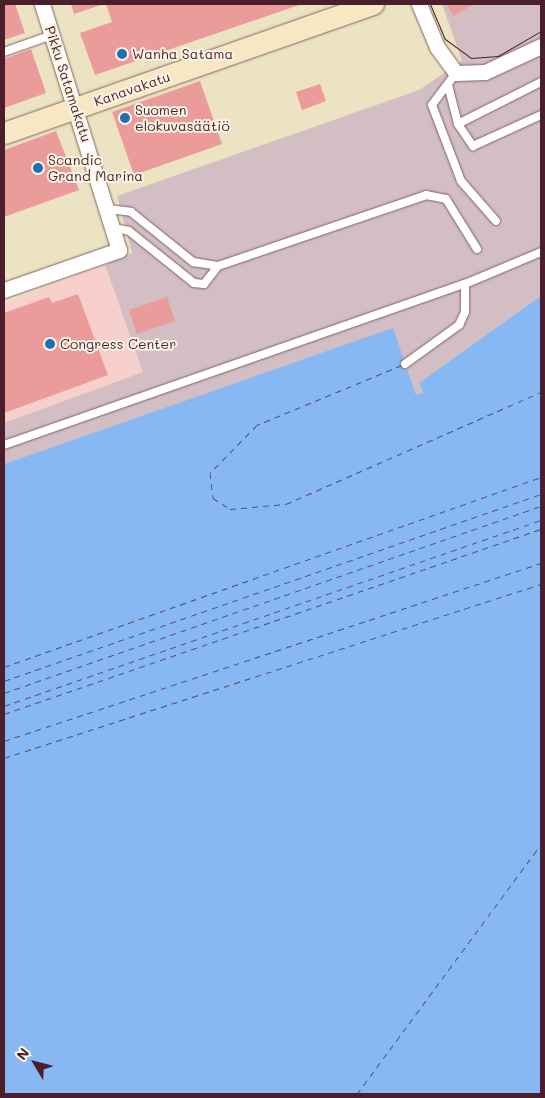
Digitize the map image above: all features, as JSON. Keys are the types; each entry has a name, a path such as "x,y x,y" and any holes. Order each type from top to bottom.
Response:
{"main road":[{"name":"Kanavakatu","path":"4,133 373,4"}],"street":[{"name":"Pikku Satamakatu","path":"4,290 119,250 77,108 42,4"},
{"path":"419,4 452,76 485,72 541,46"}],"lane":[{"path":"4,52 52,35"},
{"path":"452,76 458,124 473,146 541,115"},
{"path":"452,76 432,106 461,181 496,221"},
{"path":"458,124 541,82"},
{"path":"108,209 131,212 193,262 218,266 426,194 446,199 477,249"},
{"path":"114,228 129,231 194,283 204,284 218,266"},
{"path":"4,445 465,284 541,252"},
{"path":"405,364 459,326 466,312 465,284"}],"shaded area":[{"path":"442,4 541,4 541,296 419,383 423,393 416,396 393,329 4,464 4,423 143,372 105,265 132,253 117,196 419,90 462,61"},
{"path":"105,265 143,372 4,423 4,303"}],"water":[{"path":"541,296 541,1094 4,1094 4,464 393,328 416,395 423,393 419,383"}],"building":[{"path":"4,4 15,4 25,33 4,40"},
{"path":"71,4 104,4 74,14"},
{"name":"Wanha Satama","path":"106,4 302,4 95,75 80,33 112,22"},
{"path":"447,4 474,4 453,16"},
{"path":"31,49 46,93 4,108 4,59"},
{"path":"200,81 222,144 134,175 112,112"},
{"path":"320,84 326,101 302,110 296,92"},
{"name":"Scandic Grand Marina","path":"56,131 79,190 4,217 4,150"},
{"name":"Congress Center","path":"78,294 108,375 4,413 4,313 49,297 52,303"},
{"path":"167,297 175,321 137,334 129,310"}],"ferry route":[{"path":"402,365 257,425 210,473 213,498 230,509 286,504 541,392"},
{"path":"4,667 541,477"},
{"path":"4,681 541,494"},
{"path":"4,693 541,506"},
{"path":"4,706 541,520"},
{"path":"4,714 541,529"},
{"path":"4,741 541,563"},
{"path":"4,758 541,584"},
{"path":"357,1094 541,844"}],"tram line":[{"path":"430,4 445,39 471,58 498,56 541,31"}],"place":[{"name":"Wanha Satama","path":"122,54"},
{"name":"Suomen elokuvasäätiö","path":"125,118"},
{"name":"Scandic Grand Marina","path":"38,168"},
{"name":"Congress Center","path":"50,344"}]}
